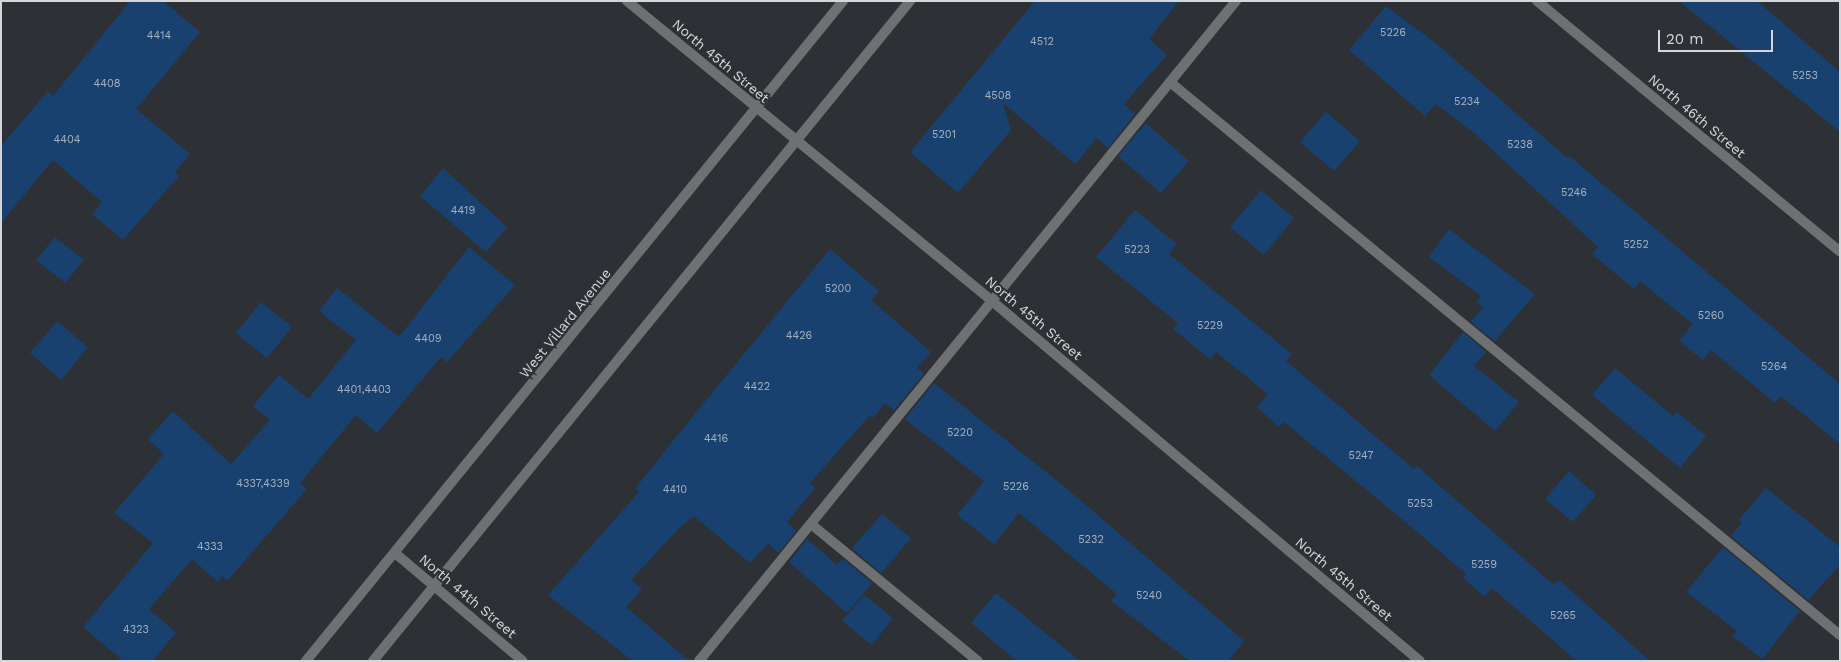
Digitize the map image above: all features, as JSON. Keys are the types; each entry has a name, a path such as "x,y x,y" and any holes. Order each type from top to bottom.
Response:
{"street":[{"name":"North 45th Street","path":"628,1 796,142 992,301 1420,661"},
{"name":"West Villard Avenue","path":"306,661 843,1"},
{"path":"373,661 910,1"},
{"path":"699,661 1236,1"},
{"name":"North 46th Street","path":"1537,1 1840,252"},
{"path":"1170,82 1840,634"},
{"path":"811,524 978,661"},
{"name":"North 44th Street","path":"395,553 523,661"}],"building":[{"path":"130,1 163,1 200,32 136,109 190,154 175,172 179,176 123,240 92,214 102,202 53,160 1,223 1,146 48,91 53,96"},
{"path":"1035,1 1179,1 1149,39 1167,55 1124,104 1135,114 1108,148 1097,138 1075,164 1003,103 1011,130 958,193 910,152"},
{"path":"1679,1 1757,1 1840,72 1840,132"},
{"path":"1386,6 1437,44 1567,158 1569,156 1840,384 1840,444 1781,396 1775,403 1711,350 1703,360 1679,341 1693,324 1640,281 1634,289 1592,254 1598,247 1474,133 1436,104 1425,116 1349,50"},
{"path":"1326,112 1360,141 1334,171 1300,142"},
{"path":"1146,123 1189,161 1161,193 1118,156"},
{"path":"443,168 507,227 486,252 420,196"},
{"path":"1261,190 1294,218 1264,255 1230,227"},
{"path":"1135,210 1177,244 1169,254 1292,354 1286,361 1414,469 1417,466 1554,585 1559,580 1650,661 1577,661 1492,588 1485,597 1463,578 1466,574 1284,422 1279,427 1257,407 1268,394 1216,352 1210,359 1173,329 1178,323 1096,257"},
{"path":"1449,229 1535,294 1495,341 1471,322 1483,307 1476,302 1481,296 1429,257"},
{"path":"55,237 84,260 65,283 36,260"},
{"path":"469,247 515,285 447,362 441,357 377,433 356,415 300,483 307,489 227,581 222,576 218,582 192,559 149,609 176,633 152,661 123,661 83,627 153,543 114,513 164,454 148,439 173,411 231,464 270,420 253,406 279,375 308,399 356,340 319,311 337,288 399,337"},
{"path":"830,249 879,291 871,300 931,352 917,368 924,374 894,410 885,403 873,418 870,415 810,483 815,488 787,522 796,531 778,553 768,543 750,563 694,516 680,527 631,580 642,589 626,607 689,661 633,661 548,595 639,492 635,489"},
{"path":"261,302 292,327 267,358 236,333"},
{"path":"57,321 88,347 61,380 30,353"},
{"path":"1463,332 1486,352 1474,366 1519,402 1495,431 1429,375"},
{"path":"1615,368 1673,416 1677,412 1706,436 1680,468 1592,395"},
{"path":"934,383 1066,488 1244,641 1228,661 1190,661 1111,601 1117,594 1019,513 994,544 957,515 984,481 905,419"},
{"path":"1569,471 1596,495 1573,522 1545,499"},
{"path":"1766,488 1840,547 1840,565 1808,600 1731,536 1742,523 1739,520"},
{"path":"882,514 911,538 881,573 852,548"},
{"path":"807,539 837,565 843,559 872,583 847,613 789,562"},
{"path":"1723,547 1800,611 1762,659 1733,636 1737,631 1686,592"},
{"path":"996,593 1080,661 1017,661 971,623"},
{"path":"864,595 893,618 872,645 842,621"}]}
